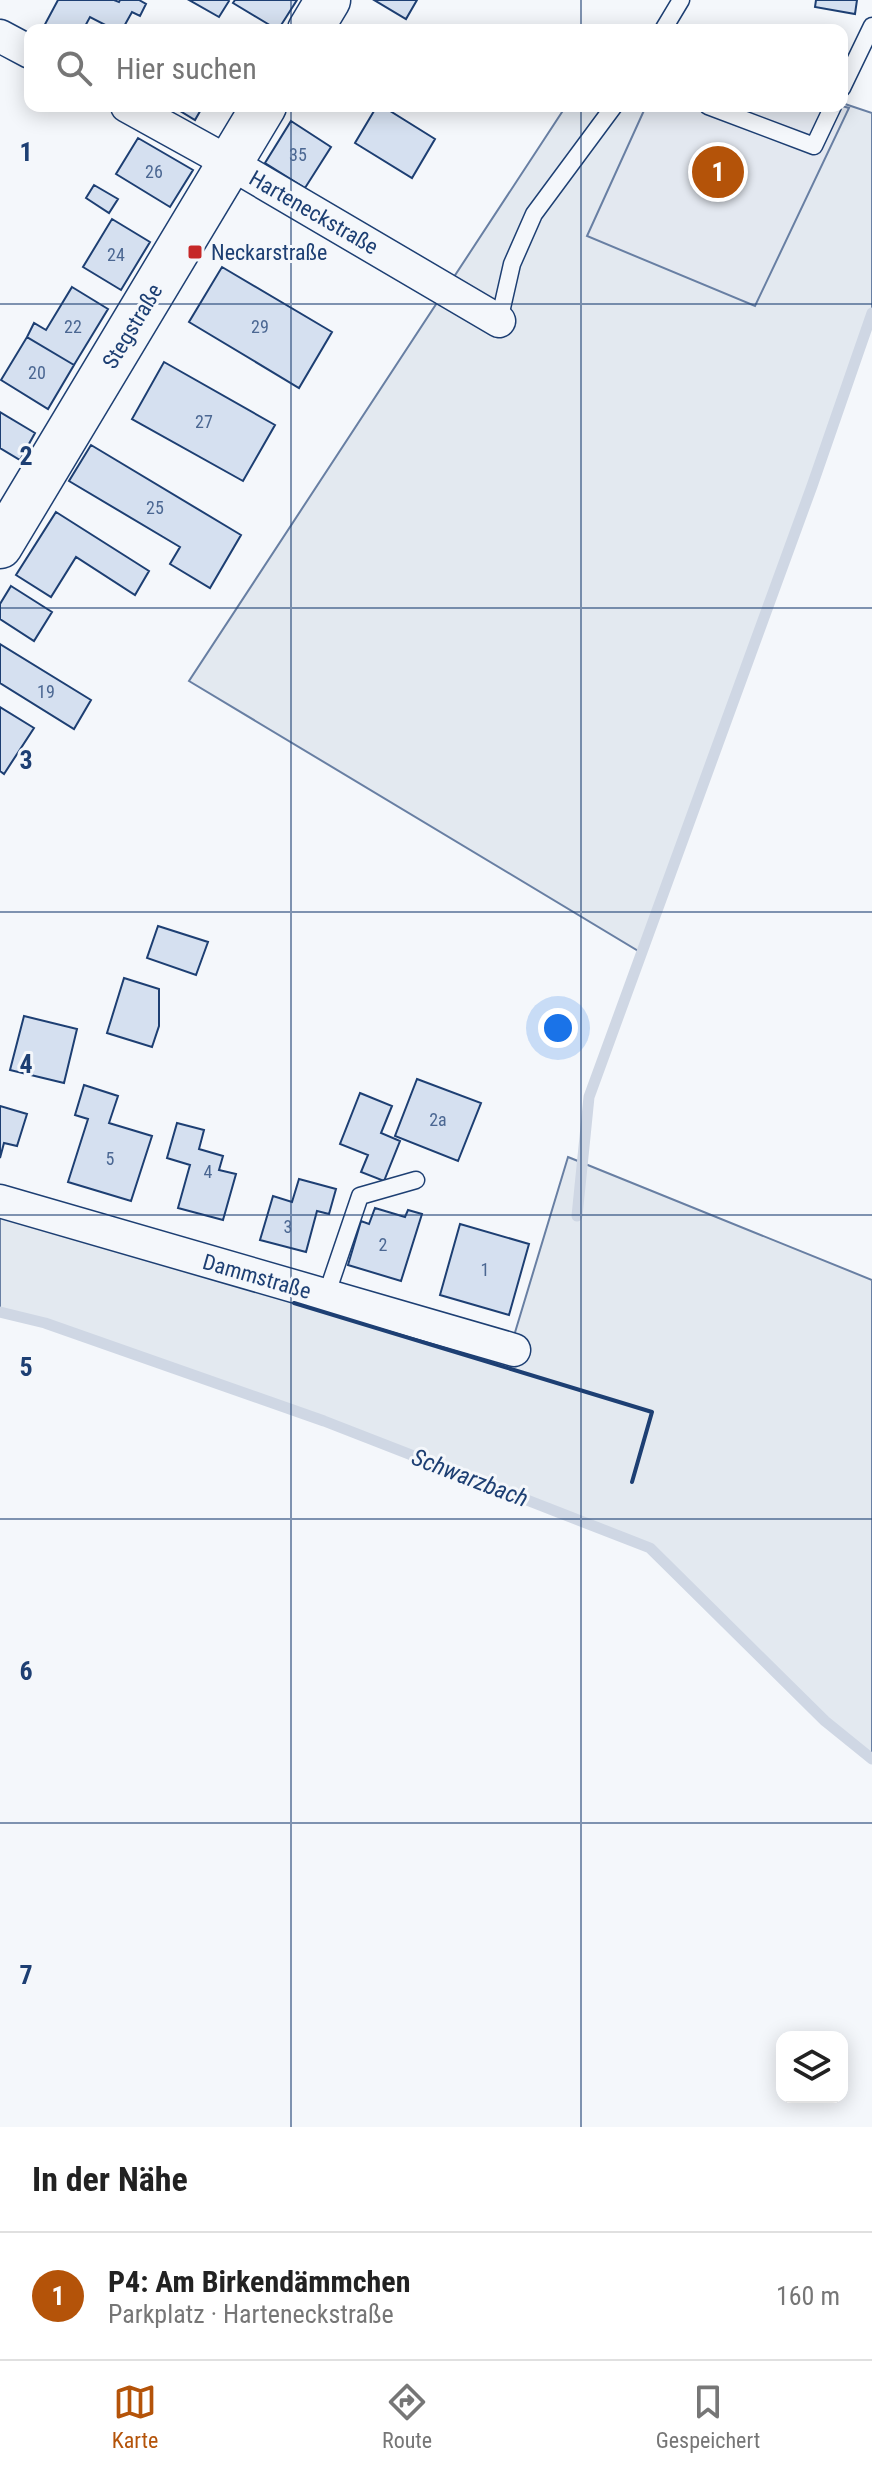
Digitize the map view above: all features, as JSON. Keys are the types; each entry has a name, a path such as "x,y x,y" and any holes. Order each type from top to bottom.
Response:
{"main road":[{"path":"314,24 328,0"},
{"name":"Stegstraße","path":"0,546 260,112"}],"street":[{"path":"0,36 24,49"},
{"name":"Harteneckstraße","path":"138,112 499,321"},
{"name":"Dammstraße","path":"0,1201 514,1350"}],"lane":[{"path":"667,24 681,0"},
{"path":"848,76 872,26"},
{"path":"499,321 512,264 534,214 610,112"},
{"path":"724,112 814,146 830,112"},
{"path":"326,1296 360,1196 416,1180"}],"shaded area":[{"path":"848,105 872,113 872,313 812,486 640,952 189,681 562,112 848,112"},
{"path":"643,112 847,112 755,306 587,236"},
{"path":"568,1157 872,1280 872,1759 825,1721 649,1548 324,1421 45,1323 0,1312 0,1201 510,1349"}],"building":[{"path":"58,0 139,0 146,4 140,16 132,12 125,24 103,24 90,17 86,24 45,24"},
{"path":"189,0 228,0 229,1 219,17"},
{"path":"235,0 297,0 282,24 268,24 233,3"},
{"path":"374,0 417,0 406,19"},
{"path":"816,0 857,0 855,14 815,7"},
{"path":"182,112 200,112 195,120"},
{"path":"373,112 392,112 435,139 412,178 355,143"},
{"path":"291,121 331,147 305,188 265,163"},
{"path":"138,138 193,170 170,207 116,174"},
{"path":"94,185 118,199 109,213 86,198"},
{"path":"112,219 150,242 121,290 83,267"},
{"path":"222,267 332,332 299,388 189,322"},
{"path":"72,287 108,309 74,365 27,337 34,323 46,330"},
{"path":"27,337 74,365 48,409 1,380"},
{"path":"164,362 275,425 243,481 132,419"},
{"path":"0,412 35,433 20,460 0,448"},
{"path":"91,445 241,535 210,588 170,564 180,547 69,481"},
{"path":"56,512 149,571 135,595 76,557 51,597 16,575"},
{"path":"11,586 52,612 34,641 0,619 0,604"},
{"path":"0,644 91,700 74,729 0,683"},
{"path":"0,707 34,728 4,774 0,771"},
{"path":"158,926 208,942 196,975 147,958"},
{"path":"124,978 159,989 159,1026 152,1047 107,1033"},
{"path":"24,1016 77,1029 64,1083 10,1070"},
{"path":"417,1079 481,1103 458,1161 395,1136"},
{"path":"84,1085 118,1096 109,1123 152,1136 131,1201 68,1182 88,1119 75,1115"},
{"path":"360,1093 392,1106 381,1133 400,1141 384,1181 361,1172 368,1155 340,1144"},
{"path":"0,1106 27,1114 17,1146 4,1143 0,1158"},
{"path":"177,1123 204,1130 199,1149 223,1156 219,1170 236,1174 223,1220 178,1208 190,1165 167,1158"},
{"path":"299,1179 336,1189 329,1214 317,1211 306,1252 260,1240 273,1196 292,1202"},
{"path":"375,1208 405,1217 408,1210 422,1214 401,1281 348,1265 361,1221 369,1224"},
{"path":"460,1224 529,1244 509,1315 440,1295"}],"waterway":[{"path":"577,1216 589,1097 872,313"},
{"name":"Schwarzbach","path":"0,1312 45,1323 324,1421 650,1548 825,1721 872,1759"}],"wall":[{"path":"294,1303 652,1412 632,1482"}],"place":[{"name":"P4: Am Birkendämmchen","path":"718,172"},
{"name":"Neckarstraße","path":"195,252"}]}
